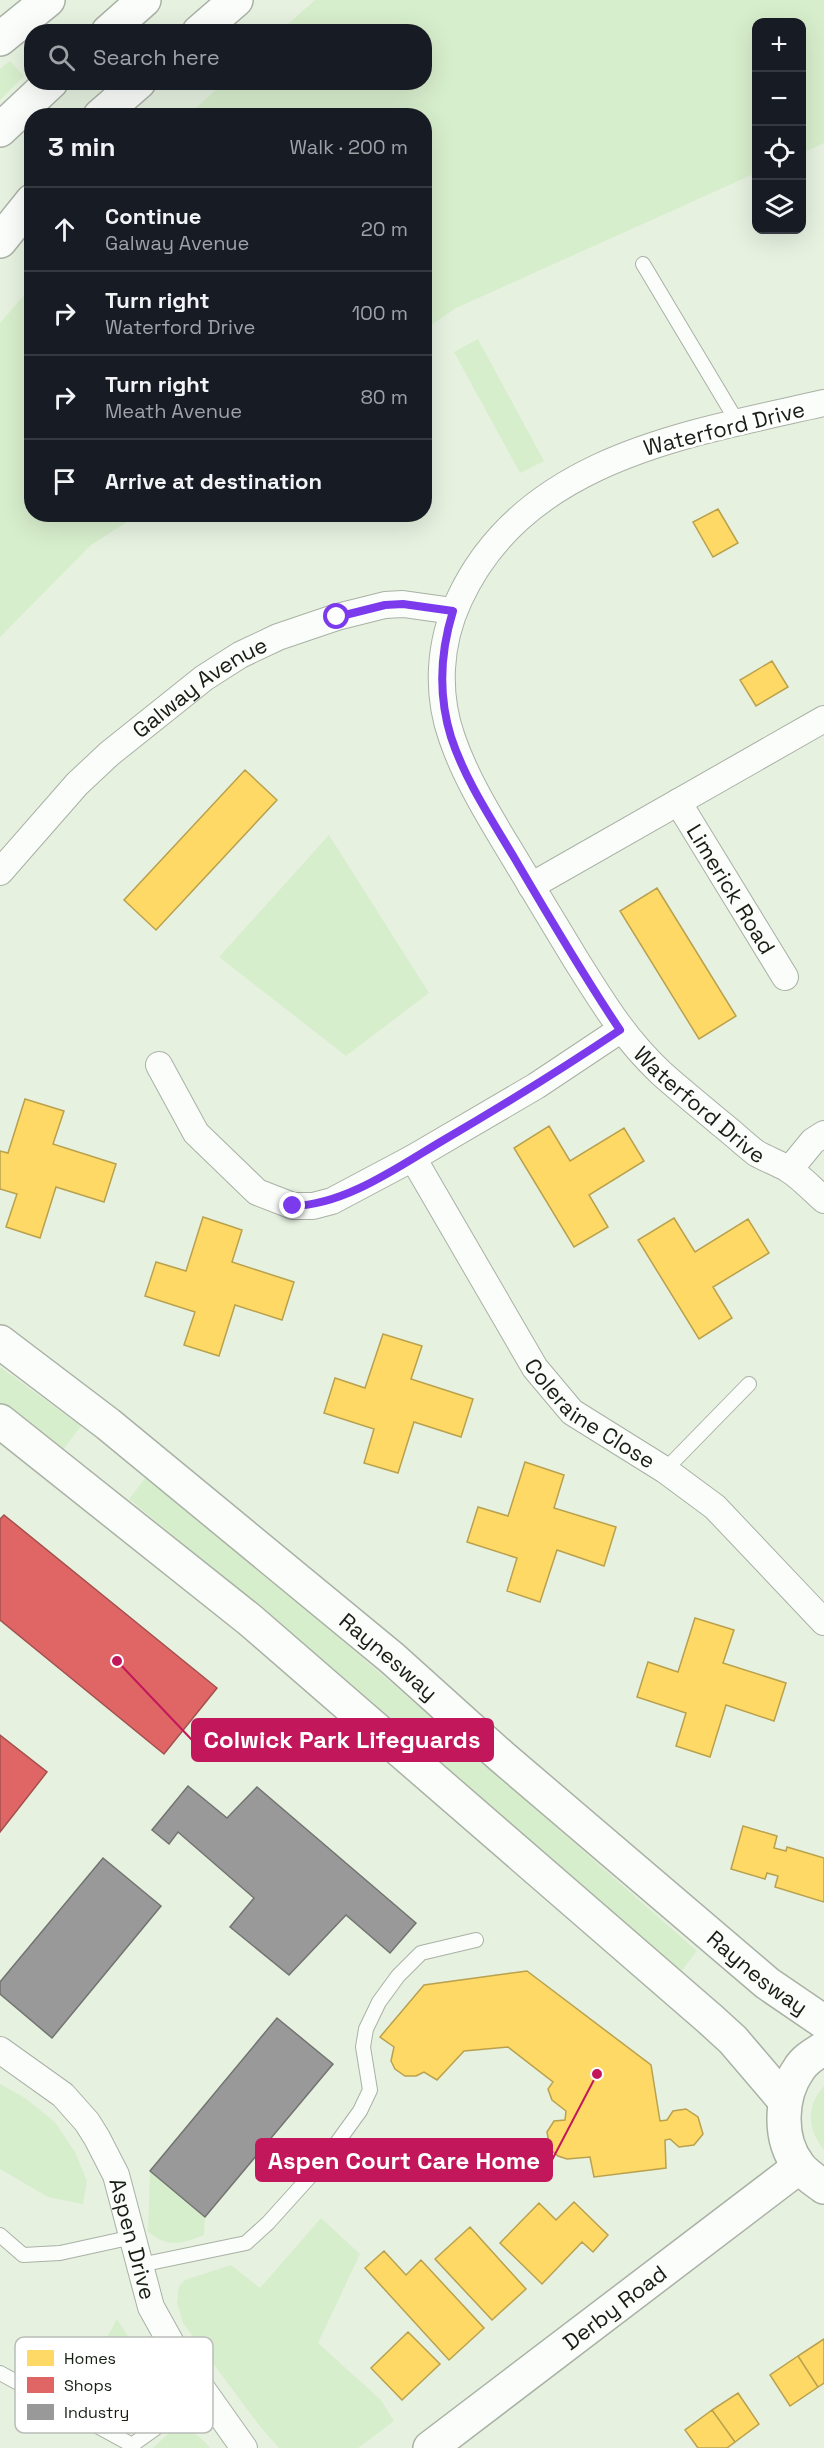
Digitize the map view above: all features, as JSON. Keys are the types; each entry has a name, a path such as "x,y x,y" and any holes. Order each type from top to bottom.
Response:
{"main road":[{"path":"0,39 48,0"},
{"path":"117,24 144,0"},
{"path":"208,24 236,0"},
{"path":"0,130 42,90"},
{"path":"109,108 130,90"},
{"path":"0,213 24,190"},
{"path":"0,241 24,211"},
{"name":"Raynesway","path":"0,1342 108,1424 392,1658 501,1756 767,1983 824,2022"},
{"path":"0,1420 250,1620 445,1788 725,2033 785,2101"},
{"path":"812,2177 791,2153 786,2139 785,2101 798,2069 824,2048"},
{"name":"Derby Road","path":"430,2448 812,2177"}],"street":[{"name":"Waterford Drive","path":"824,403 644,447 614,459 555,490 504,533 485,554 469,578 453,611 445,637 442,665 442,687 452,738 487,812 620,1030 661,1073 748,1146 757,1153 790,1169 824,1200"},
{"name":"Galway Avenue","path":"0,872 77,784 109,754 204,678 240,655 278,637 337,617 385,605 403,604 453,611"},
{"name":"Limerick Road","path":"531,886 824,719"},
{"name":"Limerick Road","path":"678,802 785,977"},
{"path":"159,1065 196,1134 257,1192 293,1206 313,1206 332,1201 413,1158 536,1086 620,1030"},
{"path":"790,1169 813,1141 824,1134"},
{"name":"Coleraine Close","path":"413,1158 535,1368 572,1413 665,1470 715,1507 824,1622"},
{"name":"Aspen Drive","path":"0,2050 53,2086 87,2122 107,2155 116,2175 144,2286 156,2317 167,2337"},
{"name":"Aspen Drive","path":"213,2404 244,2448"}],"lane":[{"path":"643,264 738,423"},
{"path":"665,1470 749,1384"},
{"path":"140,2265 246,2243 268,2223 323,2162 360,2110 370,2090 363,2048 366,2029 379,2002 398,1976 422,1953 476,1940"},
{"path":"0,2235 23,2255 60,2253 133,2237"},
{"path":"0,2373 15,2381"},
{"path":"110,2433 132,2445 149,2433"}],"green space":[{"path":"315,0 824,0 824,143 806,151 806,18 752,18 752,175 456,308 432,324 432,108 196,108 216,90 432,90 432,24 288,24"},
{"path":"10,61 24,76 0,100 0,69"},
{"path":"24,295 24,522 127,522 91,545 0,637 0,323"},
{"path":"478,339 544,461 520,473 454,352"},
{"path":"329,835 429,993 346,1056 219,957"},
{"path":"0,1367 81,1426 62,1451 0,1403"},
{"path":"146,1477 355,1652 697,1951 679,1974 335,1670 129,1499"},
{"path":"0,2084 25,2098 55,2122 75,2152 87,2181 83,2204 48,2197 0,2169"},
{"path":"824,2086 824,2150 814,2134 811,2118 814,2101"},
{"path":"150,2171 205,2217 204,2235 175,2243 162,2240 148,2232"},
{"path":"321,2218 360,2254 318,2343 381,2400 394,2421 358,2448 279,2448 213,2363 213,2337 193,2337 183,2323 177,2303 179,2286 185,2280 231,2265 260,2288"},
{"path":"117,2319 128,2337 107,2337"},
{"path":"169,2433 194,2433 210,2448 153,2448"}],"building: Homes":[{"path":"718,509 738,543 713,557 693,522"},
{"path":"772,661 788,687 756,706 740,680"},
{"path":"245,770 277,800 156,930 124,900"},
{"path":"657,888 736,1016 699,1039 620,911"},
{"path":"25,1099 64,1111 53,1144 116,1164 104,1202 56,1187 40,1238 6,1227 17,1194 0,1189 0,1151 8,1153"},
{"path":"549,1126 570,1161 624,1128 644,1161 589,1195 608,1227 574,1247 514,1148"},
{"path":"203,1217 242,1230 232,1262 294,1282 282,1320 235,1305 219,1356 184,1345 195,1312 145,1296 156,1262 186,1271"},
{"path":"674,1218 695,1252 748,1219 769,1253 713,1287 732,1318 699,1339 638,1240"},
{"path":"383,1334 422,1346 411,1379 473,1399 461,1437 414,1422 398,1473 364,1463 374,1429 324,1413 335,1378 365,1388"},
{"path":"525,1462 564,1475 554,1508 616,1527 604,1566 557,1550 540,1602 507,1591 517,1558 467,1542 478,1507 508,1516"},
{"path":"695,1618 734,1630 723,1663 786,1683 774,1721 726,1705 710,1757 676,1746 686,1713 637,1697 648,1662 678,1672"},
{"path":"743,1826 777,1836 774,1848 786,1851 787,1847 824,1858 824,1902 775,1887 778,1876 767,1873 765,1879 731,1869"},
{"path":"527,1971 651,2065 660,2121 667,2120 673,2111 686,2109 698,2117 703,2134 694,2145 679,2147 670,2139 665,2140 666,2168 594,2177 590,2157 567,2159 558,2156 550,2149 547,2132 554,2121 565,2120 566,2111 552,2100 548,2089 553,2082 508,2047 464,2051 437,2080 424,2072 416,2076 405,2076 395,2069 391,2061 394,2047 380,2037 424,1985"},
{"path":"574,2202 608,2235 593,2252 582,2242 542,2284 500,2243 539,2203 556,2220"},
{"path":"470,2227 526,2289 492,2320 435,2259"},
{"path":"384,2251 406,2275 421,2260 484,2328 449,2360 365,2268"},
{"path":"408,2332 440,2364 402,2400 371,2368"},
{"path":"824,2339 824,2383 818,2387 798,2356"},
{"path":"798,2356 818,2387 790,2406 770,2375"},
{"path":"738,2393 759,2424 735,2442 712,2410"},
{"path":"712,2410 735,2442 727,2448 698,2448 685,2430"}],"building: Shops":[{"path":"4,1515 217,1688 164,1754 0,1620 0,1519"},
{"path":"0,1735 47,1772 0,1832"}],"building: Industry":[{"path":"188,1786 227,1818 257,1787 416,1923 390,1953 346,1915 289,1975 230,1927 254,1898 178,1832 169,1844 152,1830"},
{"path":"103,1858 161,1906 52,2038 0,1994 0,1982"},
{"path":"277,2018 333,2064 205,2217 150,2171"}],"place":[{"name":"Colwick Park Lifeguards","path":"117,1661"},
{"name":"Aspen Court Care Home","path":"597,2074"}],"route":[{"path":"293,1206 313,1206 332,1201 369,1183 536,1086 620,1030 487,812 452,738 442,687 442,665 445,637 453,611 403,604 364,609 337,617"}]}
